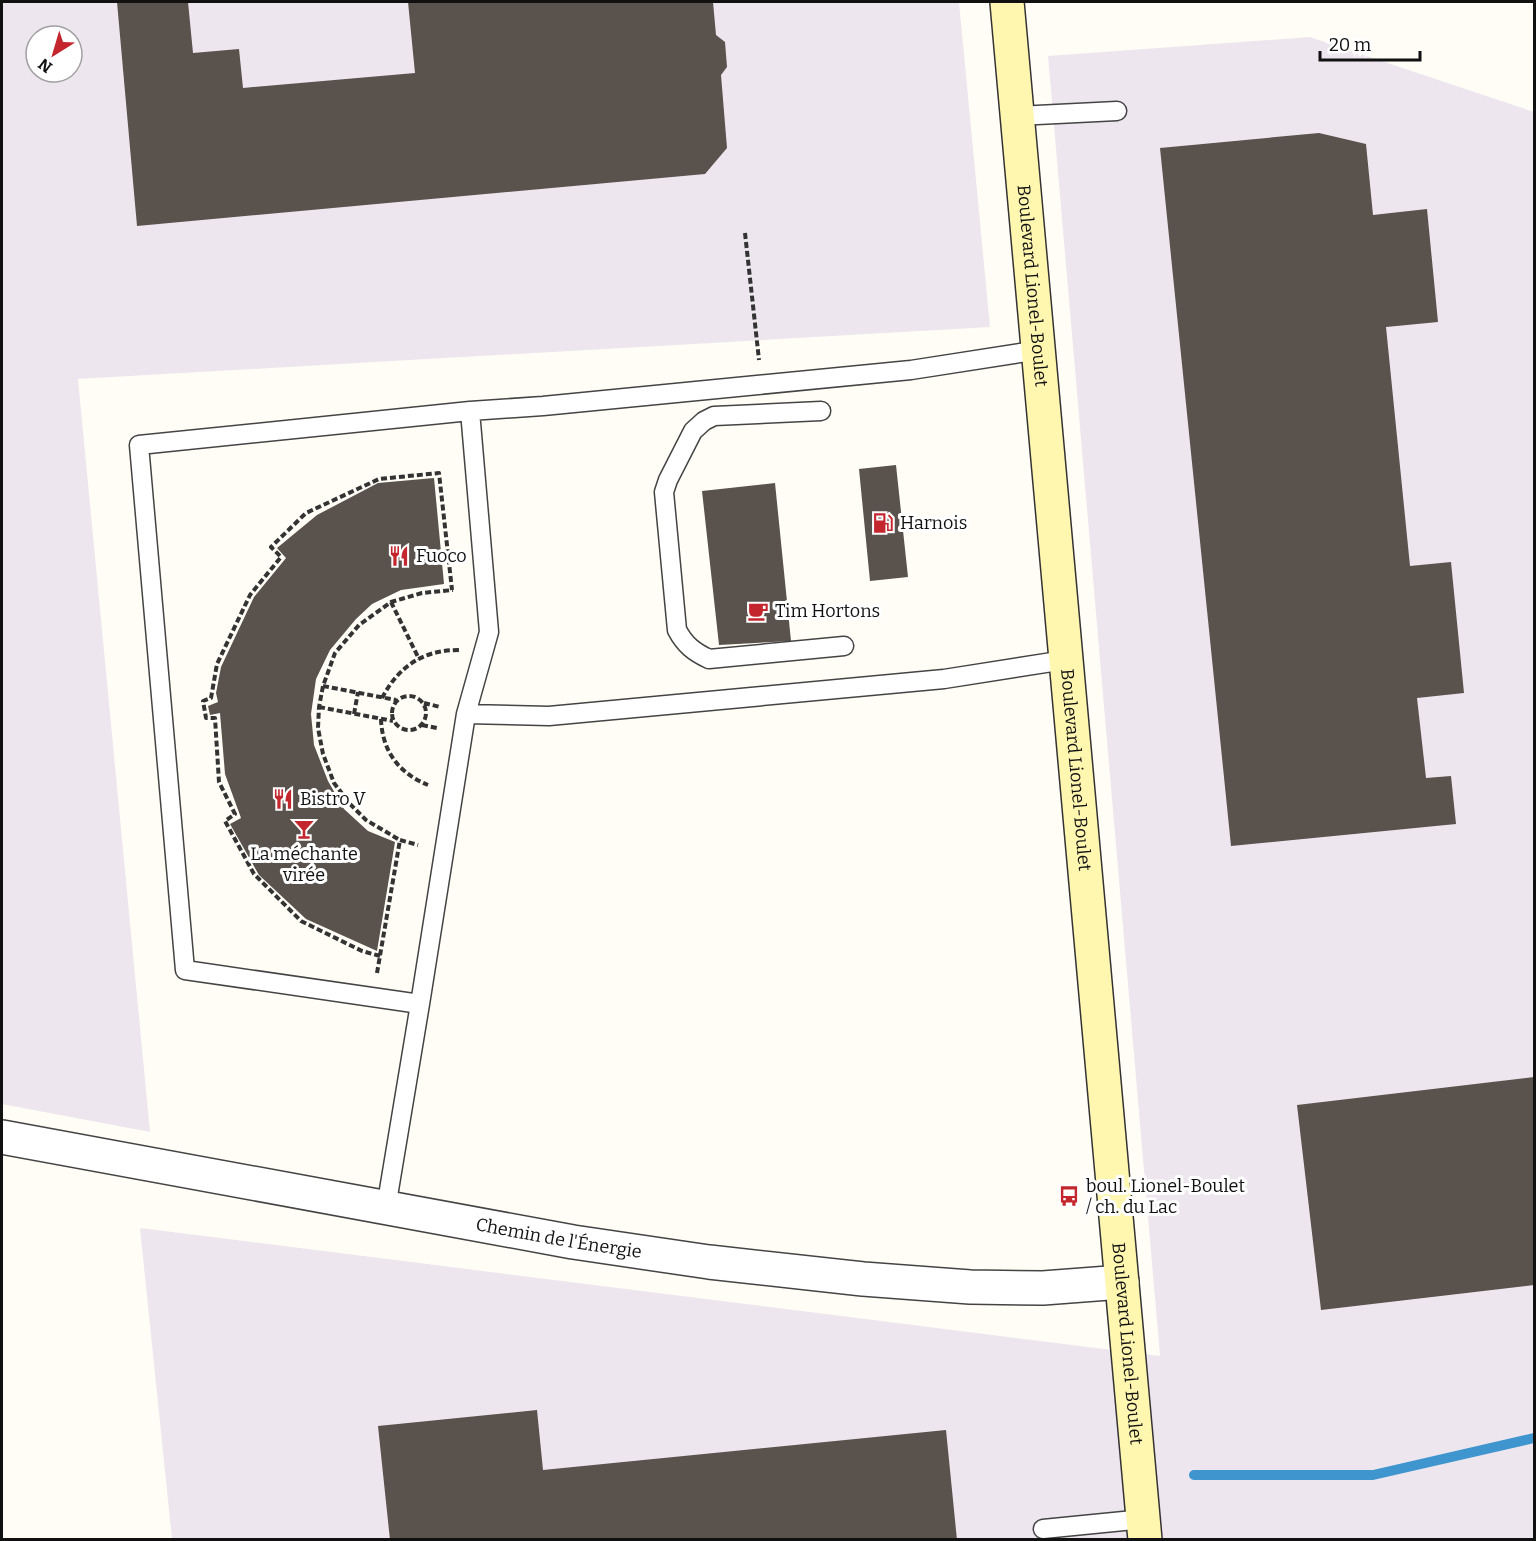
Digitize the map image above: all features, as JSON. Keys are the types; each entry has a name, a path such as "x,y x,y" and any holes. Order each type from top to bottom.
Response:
{"main road":[{"name":"Boulevard Lionel-Boulet","path":"1007,2 1144,1529"}],"street":[{"name":"Chemin de l'Énergie","path":"2,1137 646,1254 815,1275 912,1284 1043,1288 1122,1282"}],"lane":[{"path":"1017,116 1117,111"},
{"path":"420,1004 186,970 139,446 470,411 911,370 1039,350"},
{"path":"386,1208 420,1004 458,711 489,632 470,411"},
{"path":"820,411 714,416 693,431 664,492 677,630 684,642 695,652 709,659 844,646"},
{"path":"458,711 549,716 944,679 1065,660"},
{"path":"1043,1529 1144,1529"}],"path":[{"path":"746,233 762,385"},
{"path":"380,957 362,951 301,921 254,874 225,821 235,814 219,782 215,718 206,717 203,701 211,698 217,664 250,595 281,557 271,547 306,513 379,479 439,473 452,590"},
{"path":"398,838 366,820 334,783 323,754 318,728 323,686 335,652 359,625 391,602 422,593 461,590"},
{"path":"391,602 419,659"},
{"path":"382,698 397,676 411,663 427,654 445,650 460,650"},
{"path":"323,686 396,700"},
{"path":"354,714 358,692"},
{"path":"393,721 391,710 396,700 404,695 415,696 423,703 458,711"},
{"path":"319,707 393,721 402,729 416,729 422,725 426,715 423,703"},
{"path":"381,719 381,733 396,763 407,774 437,788"},
{"path":"422,725 446,730"}],"shaded area":[{"path":"2,2 959,2 990,327 78,379 150,1132 2,1104"},
{"path":"1310,37 1534,112 1534,1539 172,1539 140,1228 1160,1356 1048,56"}],"building":[{"path":"117,2 188,2 193,53 239,49 243,88 415,73 408,2 713,2 716,35 725,42 727,67 721,75 727,148 705,174 137,226"},
{"path":"1319,133 1366,144 1373,215 1427,209 1438,322 1386,327 1410,566 1451,562 1464,693 1417,698 1426,778 1451,776 1456,824 1231,846 1160,148"},
{"name":"Harnois","path":"896,465 908,577 870,581 859,469"},
{"path":"434,478 444,584 401,590 372,604 356,619 330,650 316,679 311,714 314,745 328,781 344,809 368,831 395,842 377,951 306,919 259,875 230,824 241,818 225,774 220,713 210,715 208,706 218,702 216,693 221,667 254,597 286,558 277,548 317,515 378,483"},
{"path":"775,483 791,641 719,645 702,491"},
{"path":"1534,1077 1534,1285 1321,1310 1297,1105"},
{"path":"537,1410 543,1470 946,1430 957,1540 390,1540 378,1426"}],"waterway":[{"path":"1194,1475 1373,1475 1534,1438"}],"place":[{"name":"Harnois","path":"883,523"},
{"name":"Fuoco","path":"399,556"},
{"name":"Tim Hortons","path":"758,611"},
{"name":"Bistro V","path":"283,799"},
{"name":"La méchante virée","path":"304,829"},
{"name":"boul. Lionel-Boulet / ch. du Lac","path":"1069,1196"}]}
